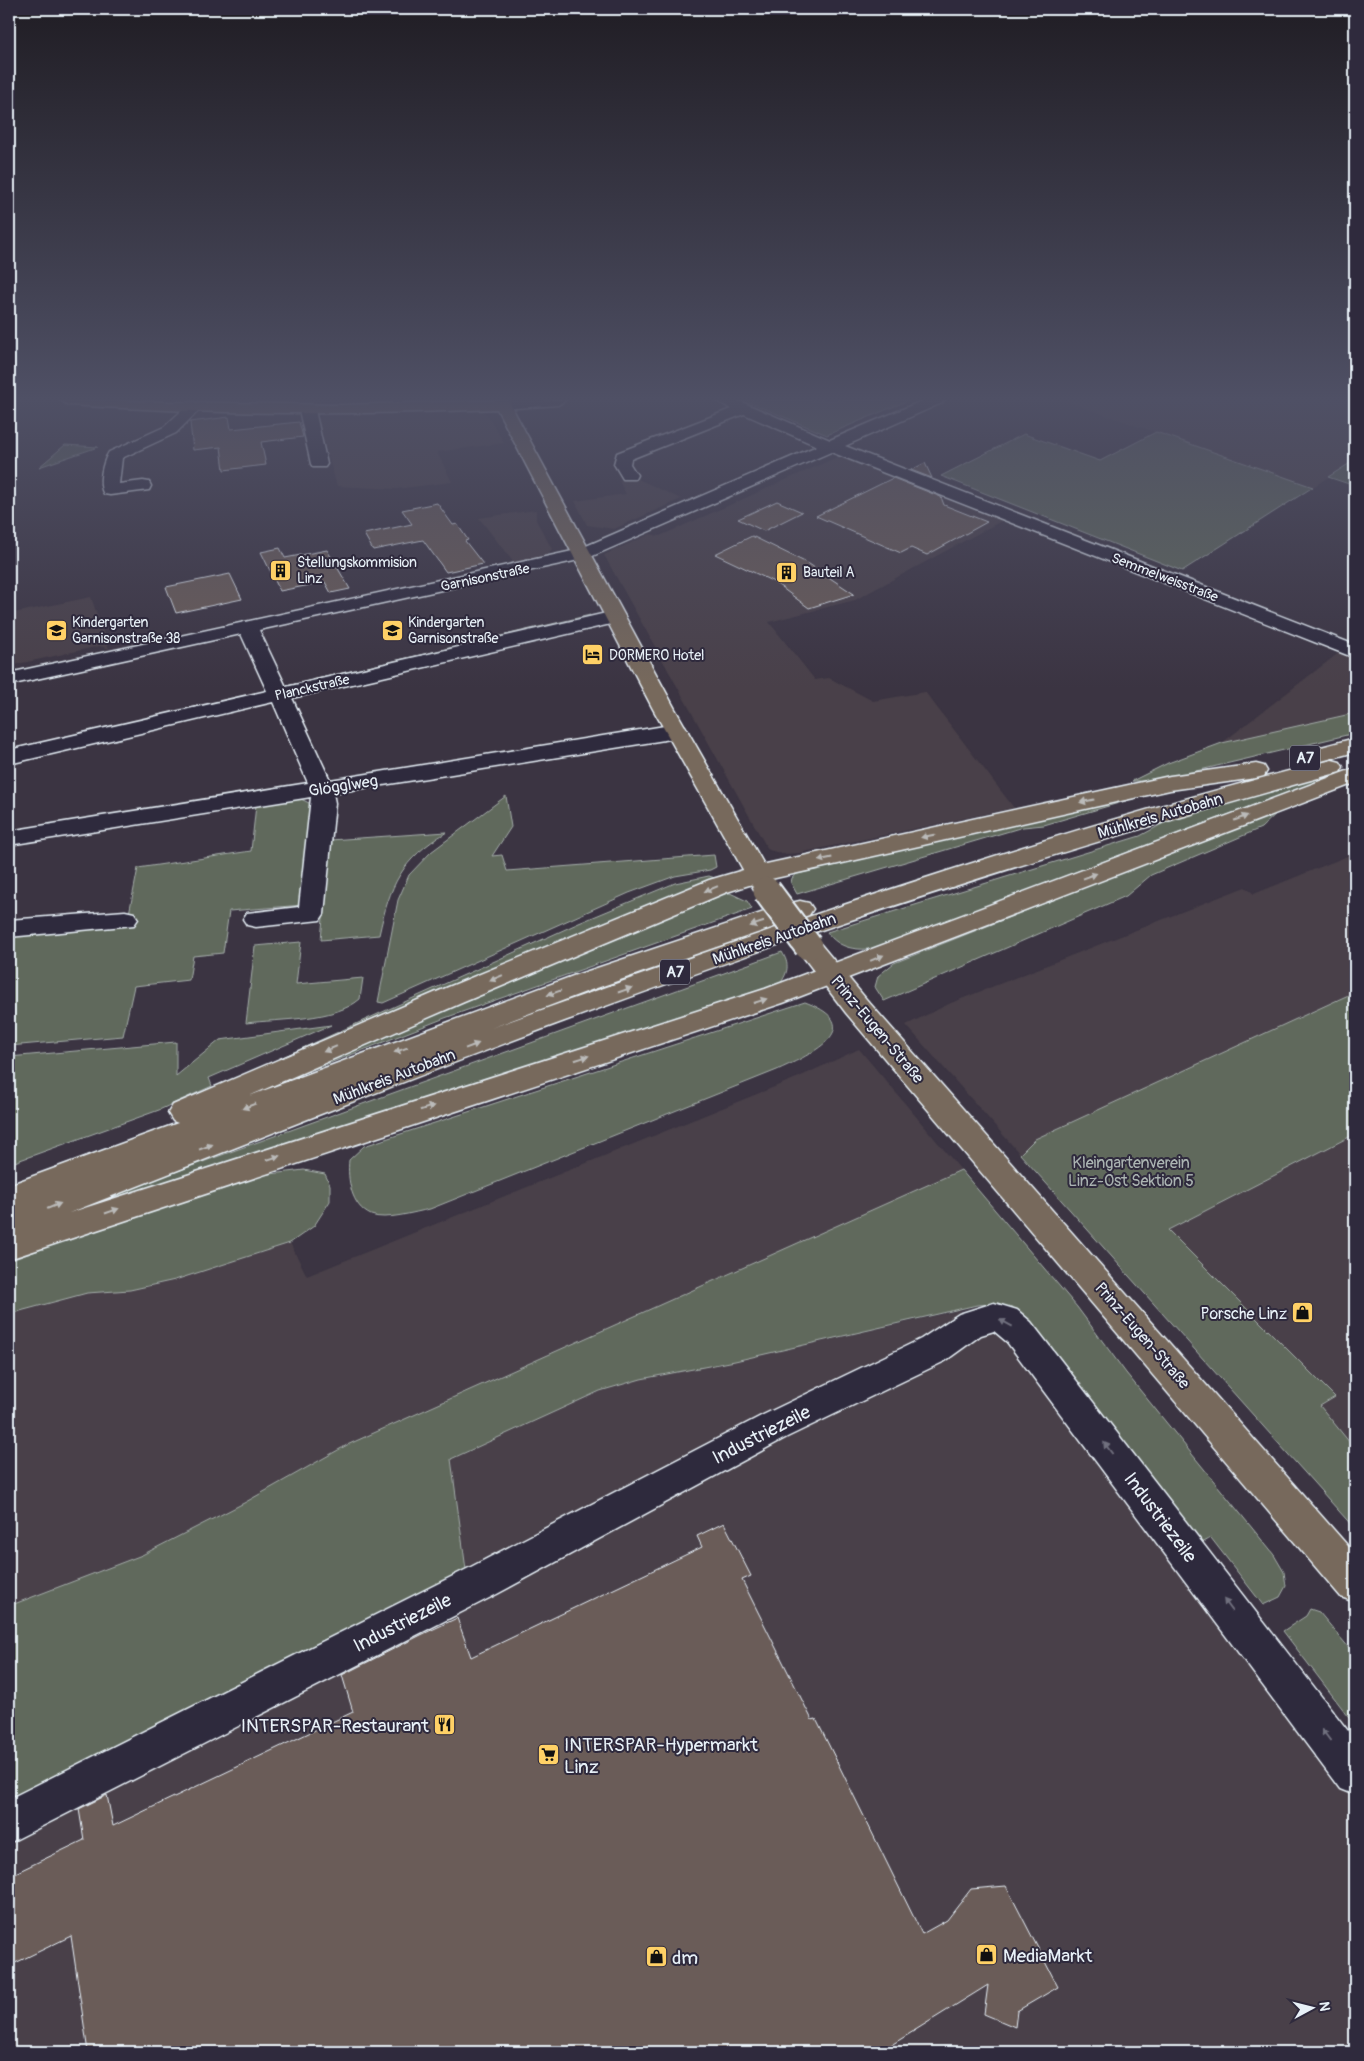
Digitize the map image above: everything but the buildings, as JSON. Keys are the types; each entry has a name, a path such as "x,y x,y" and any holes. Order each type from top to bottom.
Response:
{"main road":[{"name":"Prinz-Eugen-Straße","path":"551,496 676,731 762,882 808,946 856,1006 1066,1246 1355,1584"},
{"name":"Mühlkreis Autobahn","path":"9,1198 433,1038 689,946 999,845 1256,771 1355,745"},
{"name":"Mühlkreis Autobahn","path":"9,1224 504,1034 734,952 891,898 1135,822 1355,761"},
{"path":"53,1181 134,1136 204,1104 718,886 762,882 1170,783 1256,771"},
{"path":"9,1246 765,999 1355,776"}],"street":[{"name":"Garnisonstraße","path":"9,679 582,554 715,496"},
{"name":"Semmelweisstraße","path":"958,496 1355,652"},
{"name":"Planckstraße","path":"9,757 616,617"},
{"path":"248,627 321,788 323,803 311,914 256,919"},
{"name":"Glögglweg","path":"9,838 676,731"},
{"path":"9,929 125,918"},
{"name":"Industriezeile","path":"9,1822 483,1581 775,1426 933,1350 971,1324 994,1317 1005,1320 1019,1332 1355,1774"}],"shaded area":[{"path":"610,496 675,496 681,499 614,529 587,525 575,501"},
{"path":"749,496 944,496 1003,520 855,600 769,622 815,680 829,678 873,701 925,692 1014,808 799,853 783,854 769,850 604,555 650,534 660,536"},
{"path":"536,510 536,520 552,549 542,557 514,563 479,518"},
{"name":"Kindergarten Garnisonstraße 38","path":"91,597 109,649 100,646 18,664 9,670 9,614"},
{"path":"1340,652 1355,658 1355,713 1222,743"},
{"path":"1355,853 1355,992 1035,1139 1020,1154 906,1025 951,1003 1245,887 1254,894"},
{"path":"859,1049 961,1170 347,1445 244,1503 142,1555 9,1606 9,1314 87,1293 130,1290 175,1280 290,1243 307,1276 799,1077"},
{"name":"Porsche Linz","path":"1355,1134 1355,1449 1320,1406 1335,1397 1168,1230"},
{"path":"961,1310 949,1327 467,1577 451,1459 600,1391 641,1379 735,1361"},
{"path":"1002,1325 1215,1570 1355,1773 1355,2047 1350,2052 9,2052 9,1839 487,1592 972,1336"}],"green space":[{"path":"992,496 1299,496 1182,571"},
{"path":"590,615 588,617 287,686"},
{"path":"1355,713 1355,733 1154,781 1132,781 1168,763 1222,743"},
{"path":"1326,775 1330,777 877,948 849,948 837,942 827,932 1140,836 1175,817"},
{"path":"506,796 511,827 492,856 502,855 507,871 714,855 716,867 710,870 675,876 629,893 383,1003 378,1002 398,900 409,875 431,852"},
{"path":"299,798 313,805 303,905 229,911 223,953 193,956 189,980 134,986 123,1036 9,1046 9,936 127,924 138,868 251,851 256,805"},
{"path":"1127,798 1129,800 1044,825 1023,827 797,894 791,883 792,878 797,874"},
{"path":"1280,810 1261,828 1151,875 1126,896 884,1001 875,987 878,976 894,963"},
{"path":"447,832 419,852 400,875 388,902 379,935 321,940 330,840"},
{"path":"709,876 718,879 219,1086 579,923 675,883"},
{"path":"730,893 747,901 752,909 445,1018 225,1104 520,976 723,894"},
{"path":"301,942 296,984 363,978 360,999 349,1006 322,1015 246,1023 255,946"},
{"path":"782,952 787,968 780,984 72,1213 73,1209"},
{"name":"Kleingartenverein Linz-Ost Sektion 5","path":"1355,992 1355,1134 1168,1230 1335,1397 1320,1406 1355,1449 1355,1529 1020,1154 1035,1139"},
{"path":"805,1002 824,1012 833,1021 834,1031 828,1040 817,1049 777,1070 430,1209 377,1217 364,1211 355,1199 350,1183 349,1160 364,1146"},
{"path":"331,1025 209,1078 212,1086 159,1110 9,1164 9,1057 176,1042 176,1076 220,1040"},
{"path":"304,1170 325,1174 330,1185 330,1201 314,1226 290,1243 175,1280 130,1290 87,1293 9,1314 9,1261 134,1215 262,1175"},
{"path":"961,1170 1077,1307 1126,1373 1274,1555 1284,1572 1286,1586 1280,1597 1263,1605 1211,1538 1193,1548 994,1304 977,1305 735,1361 641,1379 600,1391 451,1459 467,1577 9,1803 9,1606 142,1555 244,1503 347,1445"},
{"path":"1310,1609 1319,1612 1355,1655 1355,1725 1283,1631 1306,1616"}],"place":[{"name":"Stellungskommision Linz","path":"281,570"},
{"name":"Bauteil A","path":"787,572"},
{"name":"Kindergarten Garnisonstraße 38","path":"56,630"},
{"name":"Kindergarten Garnisonstraße","path":"392,630"},
{"name":"DORMERO Hotel","path":"593,655"},
{"name":"Porsche Linz","path":"1303,1313"},
{"name":"INTERSPAR-Restaurant","path":"445,1725"},
{"name":"INTERSPAR-Hypermarkt Linz","path":"548,1755"},
{"name":"MediaMarkt","path":"987,1955"},
{"name":"dm","path":"656,1957"}]}
